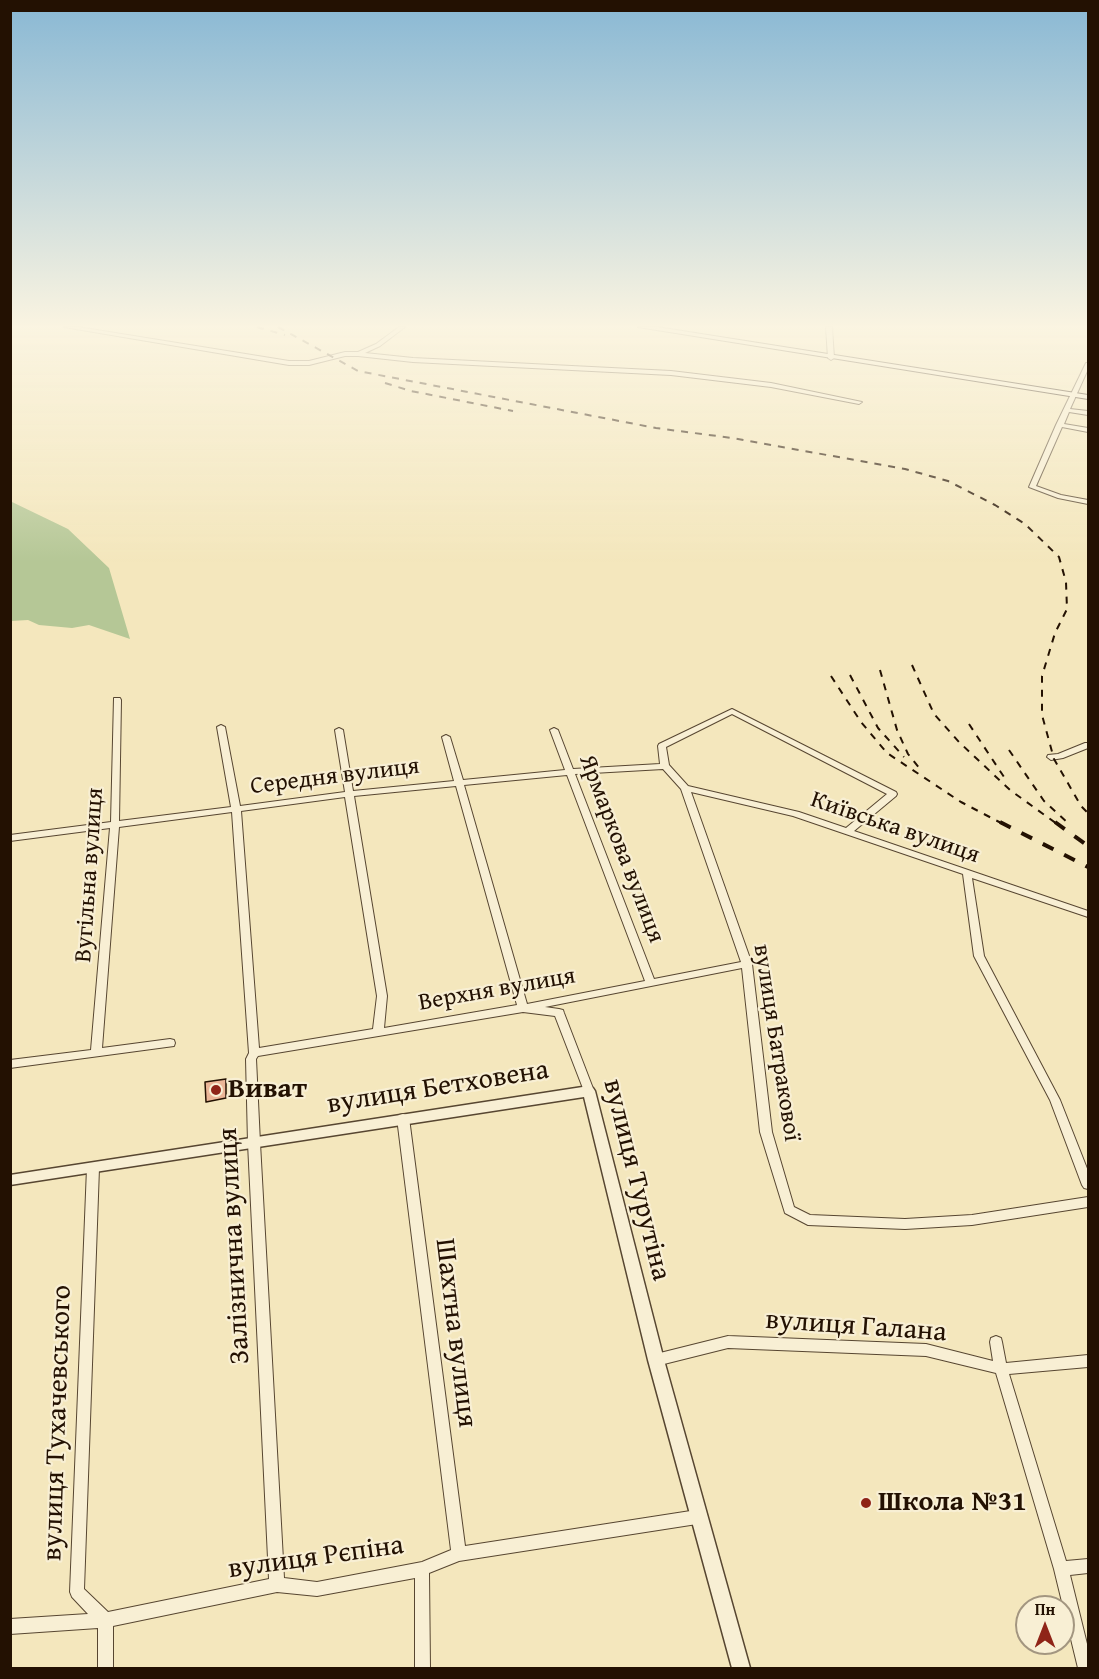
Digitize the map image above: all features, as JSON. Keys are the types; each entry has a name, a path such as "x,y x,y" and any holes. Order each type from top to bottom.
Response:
{"street":[{"path":"1068,405 1032,487 1060,497 1089,502"},
{"path":"1066,410 1089,413"},
{"path":"1059,425 1089,430"},
{"name":"Вугільна вулиця","path":"96,1053 115,823 117,700"},
{"path":"665,766 662,746 732,711 893,794 847,832"},
{"name":"Залізнична вулиця","path":"221,728 236,808 254,1053 251,1059 254,1143 277,1585"},
{"path":"339,730 382,996 378,1034"},
{"name":"Ярмаркова вулиця","path":"554,730 651,983"},
{"path":"446,737 523,1008"},
{"path":"1051,757 1089,745"},
{"name":"Середня вулиця","path":"10,838 349,794 572,772 665,766"},
{"name":"вулиця Батракової","path":"665,766 685,788 747,964 766,1132 789,1210 808,1220 905,1224 972,1220 1089,1202"},
{"name":"Київська вулиця","path":"685,788 796,814 1089,914"},
{"path":"967,873 979,956 1055,1100 1089,1185"},
{"name":"Верхня вулиця","path":"254,1053 523,1008 747,964"},
{"name":"вулиця Турутіна","path":"523,1008 559,1013 589,1090 697,1517 741,1668"},
{"path":"10,1064 170,1043"},
{"name":"вулиця Бетховена","path":"10,1180 589,1090"},
{"name":"Шахтна вулиця","path":"403,1118 459,1554"},
{"name":"вулиця Тухачевського","path":"93,1167 77,1592 105,1620"},
{"name":"вулиця Галана","path":"656,1360 728,1342 926,1350 1001,1369 1089,1362"},
{"path":"996,1342 1001,1369 1061,1569 1086,1668"},
{"name":"вулиця Рєпіна","path":"10,1627 105,1620 277,1585 317,1589 422,1569 459,1554 697,1517"},
{"path":"1061,1569 1089,1566"},
{"path":"422,1569 423,1668"},
{"path":"105,1620 106,1668"}],"green space":[{"path":"10,501 68,529 109,568 130,639 89,625 72,628 39,625 28,620 11,621"}],"building":[{"name":"Виват","path":"226,1079 226,1098 206,1102 205,1082"}],"railway":[{"path":"484,405 513,411"},
{"path":"538,405 656,428 732,438 905,469 948,481 995,505 1025,524 1059,557 1066,582 1067,609 1055,633 1042,676 1042,715 1054,759 1081,806 1088,813"},
{"path":"912,665 934,714 959,742 1010,790 1057,824"},
{"path":"880,670 897,730 908,754 920,769"},
{"path":"850,675 878,728 904,757"},
{"path":"831,676 861,722 887,753 961,802 1003,824"},
{"path":"969,724 1004,777"},
{"path":"1009,750 1044,801 1067,822"},
{"path":"1000,822 1088,867"},
{"path":"1055,822 1088,846"}],"place":[{"name":"Виват","path":"216,1090"},
{"name":"Школа №31","path":"866,1503"}]}
